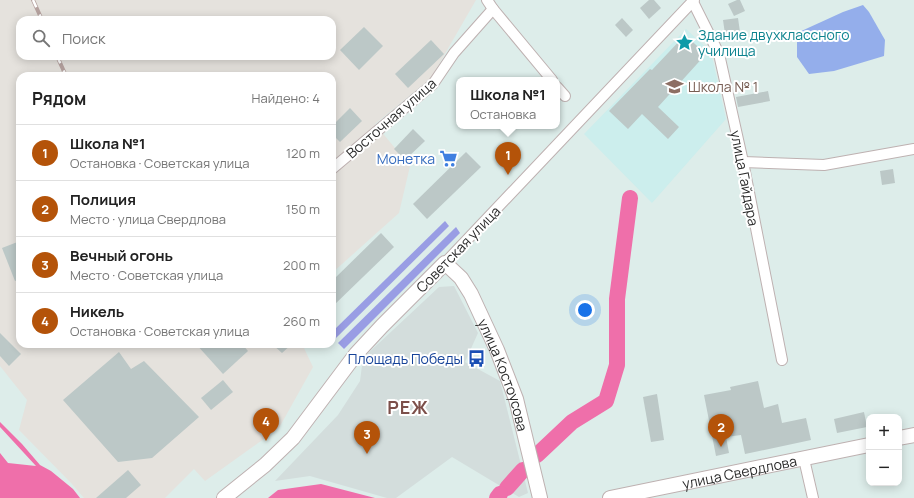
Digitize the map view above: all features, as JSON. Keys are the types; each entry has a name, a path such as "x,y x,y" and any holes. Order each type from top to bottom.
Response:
{"main road":[{"name":"Советская улица","path":"224,498 265,465 293,438 356,354 445,263"},
{"name":"улица Костоусова","path":"445,263 461,278 471,294 497,350 516,399 540,498"},
{"path":"902,437 914,435"},
{"name":"улица Свердлова","path":"610,498 866,446"}],"street":[{"path":"487,0 550,77"},
{"name":"улица Гайдара","path":"693,0 719,54 782,360"},
{"name":"Советская улица","path":"445,263 693,0"},
{"name":"Восточная улица","path":"336,166 433,84 454,54 493,9"},
{"path":"560,90 565,96"},
{"path":"742,162 824,165 914,149"},
{"path":"804,459 813,498"}],"shaded area":[{"path":"0,0 476,0 431,78 375,124 410,166 399,213 336,269 336,72 16,72 16,348 304,348 313,367 279,428 205,481 194,469 165,498 84,498 19,430 27,400 0,366"},
{"path":"863,5 869,12 885,40 884,56 834,71 809,74 797,57 797,33 843,12"},
{"name":"Школа № 1","path":"686,29 711,52 726,119 652,203 584,134"},
{"path":"445,221 449,226 336,338 336,328"},
{"path":"456,227 460,233 344,349 338,343"},
{"path":"454,286 478,333 465,362 500,381 528,493 519,497 452,457 396,498 387,498 310,476 275,481 338,415 360,381 363,358 439,287"},
{"path":"0,422 40,465 51,471 73,489 80,498 0,498 0,453 8,463 36,466 0,427"},
{"path":"321,484 375,498 268,498 278,490"}],"building":[{"path":"649,0 654,0 661,8 649,19 640,8"},
{"path":"740,0 745,11 734,16 728,4"},
{"path":"622,18 633,30 626,37 615,25"},
{"path":"738,18 740,32 725,34 723,20"},
{"path":"364,27 383,46 359,70 340,50"},
{"path":"685,35 706,54 658,107 679,127 668,139 642,114 628,129 609,111 650,69 652,70"},
{"path":"431,40 444,54 408,88 395,74"},
{"path":"768,91 770,101 738,107 736,97"},
{"path":"350,108 362,121 340,142 336,138 336,122"},
{"path":"413,129 425,141 405,160 394,149"},
{"path":"466,152 481,167 427,219 413,204"},
{"path":"893,169 895,183 882,185 880,171"},
{"path":"381,233 394,247 336,303 336,277"},
{"path":"16,243 16,281 15,281 2,248"},
{"path":"0,333 21,354 9,366 0,356"},
{"path":"200,348 245,348 248,351 223,374"},
{"path":"276,348 288,348 282,353"},
{"path":"119,352 131,369 144,361 199,417 152,458 118,462 63,400"},
{"path":"223,380 233,392 211,410 201,398"},
{"path":"758,381 764,408 778,404 782,423 806,418 811,440 745,454 741,435 726,437 729,453 716,456 704,395 731,390 730,387"},
{"path":"657,394 664,440 651,442 643,397"},
{"path":"864,412 866,427 837,433 834,419"},
{"path":"128,470 141,485 126,498 96,498"}],"waterway":[{"path":"537,455 572,422 606,401 617,365 617,299 630,198"},
{"path":"507,488 523,470"},
{"path":"497,498 500,494"}],"railway":[{"path":"33,0 40,16"},
{"path":"59,60 64,72"}],"place":[{"name":"Здание двухклассного училища","path":"685,42"},
{"name":"Школа № 1","path":"675,86"},
{"name":"Монетка","path":"448,158"},
{"name":"Школа №1","path":"508,175"},
{"name":"Площадь Победы","path":"476,358"},
{"name":"Никель","path":"266,441"},
{"name":"Полиция","path":"721,447"},
{"name":"Вечный огонь","path":"367,454"}],"district":[{"name":"РЕЖ","path":"408,407"}]}
